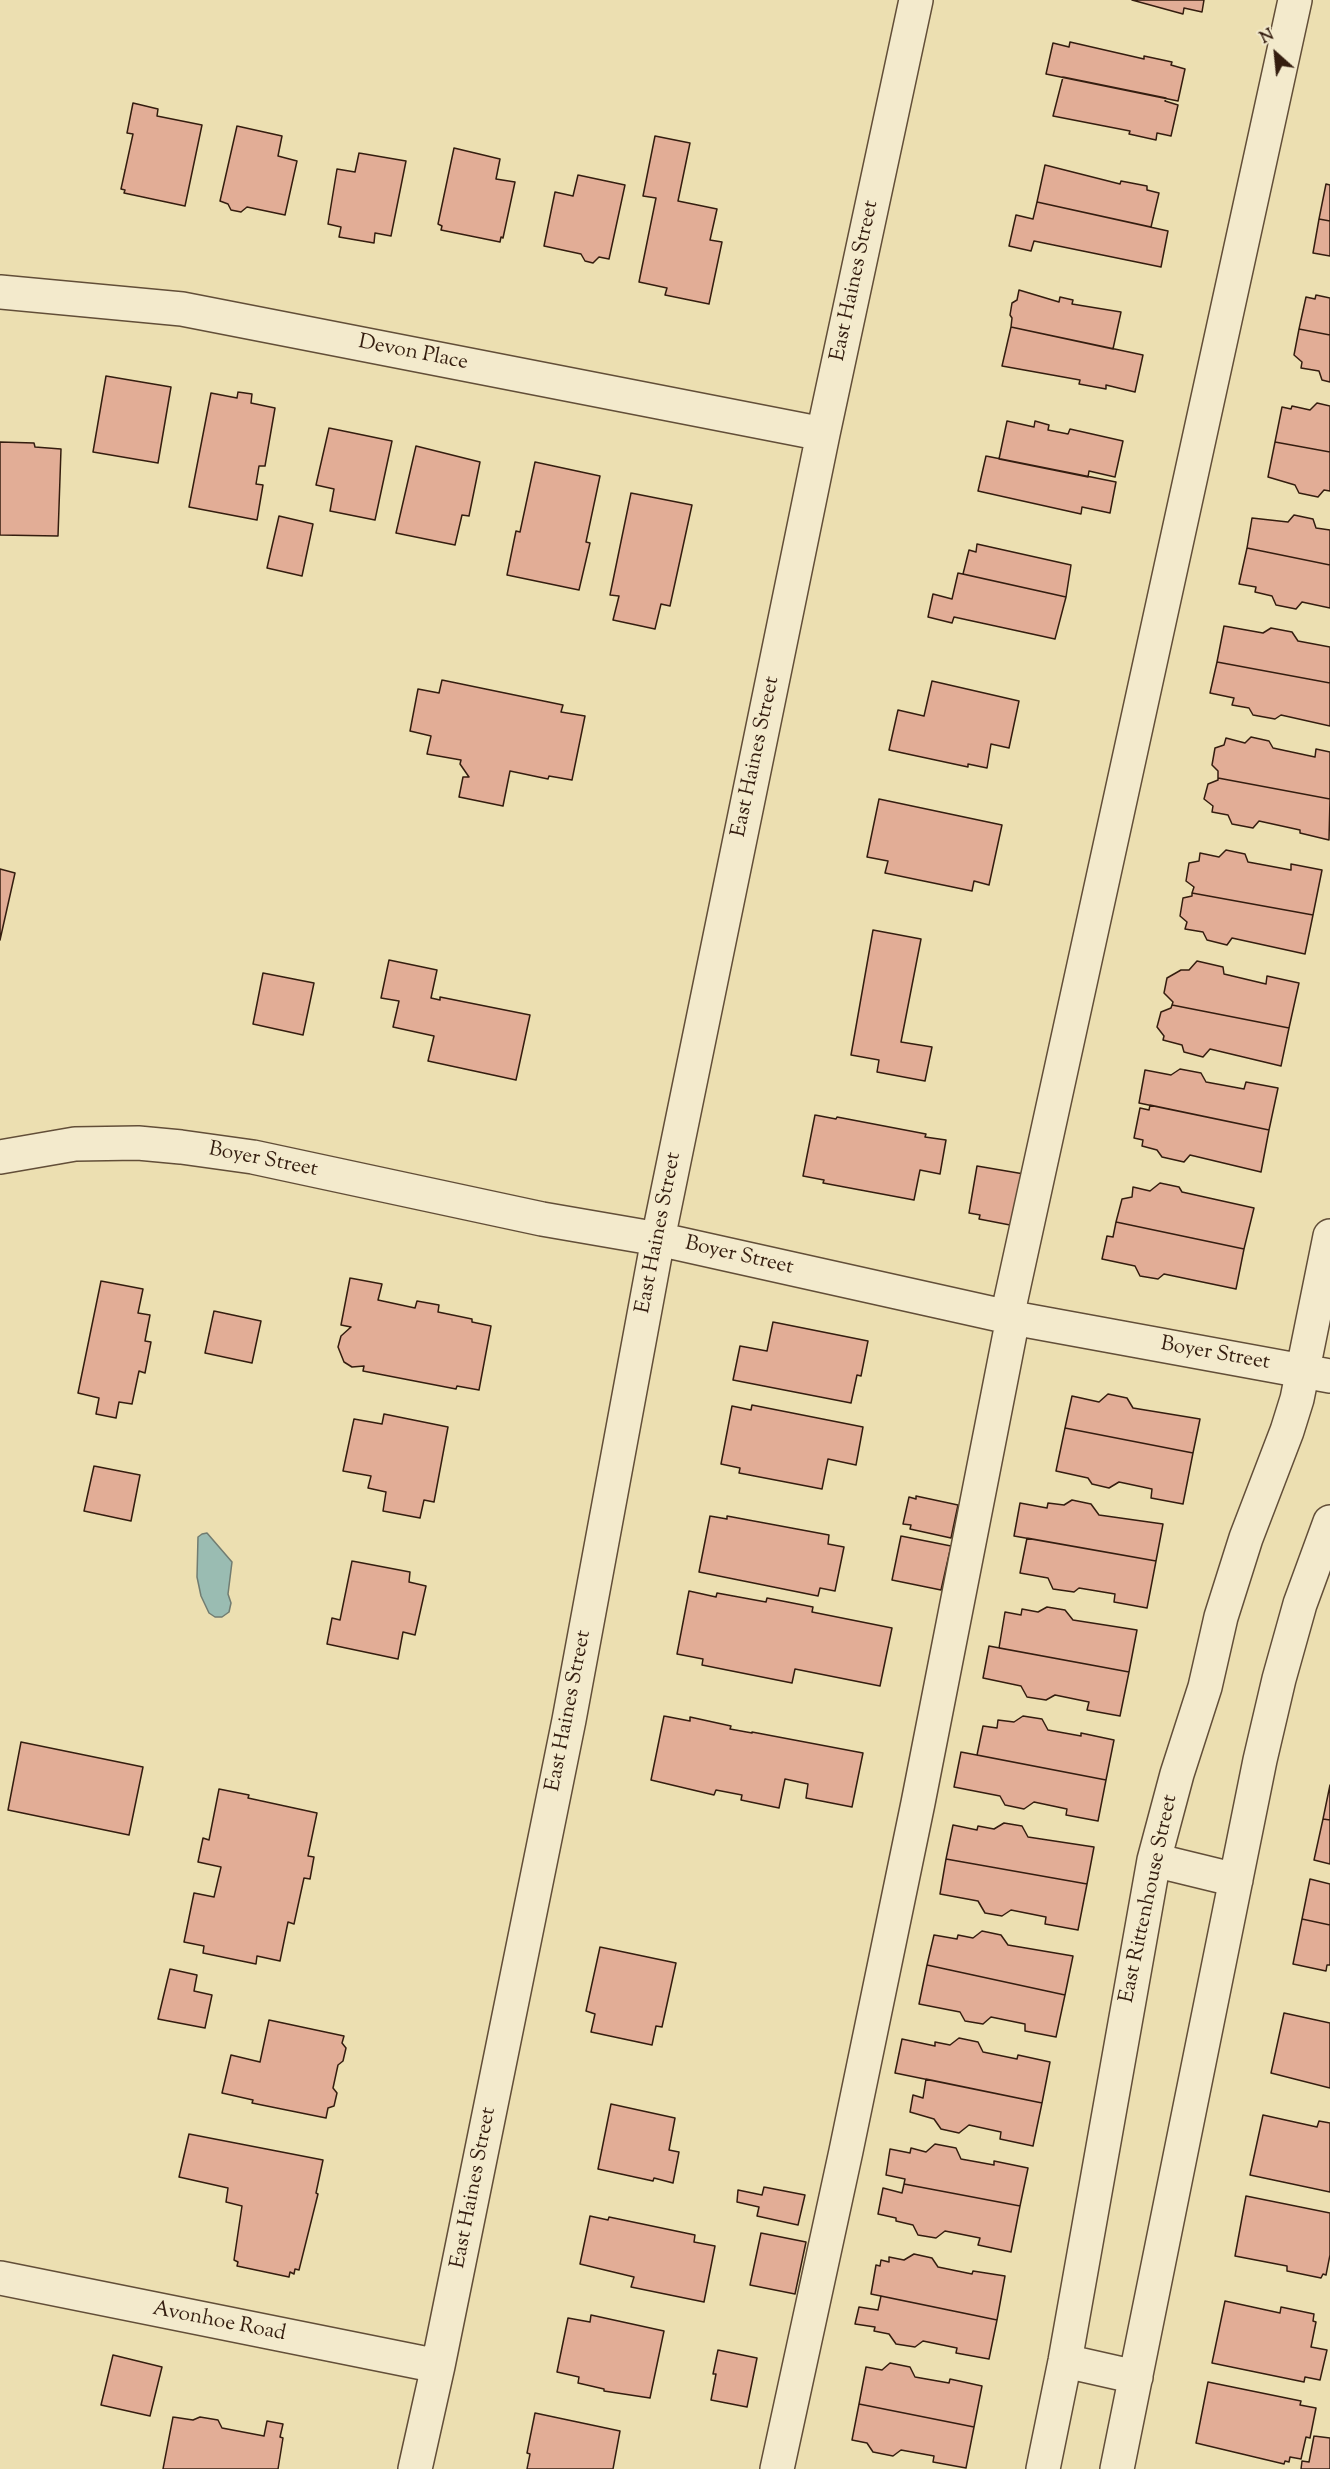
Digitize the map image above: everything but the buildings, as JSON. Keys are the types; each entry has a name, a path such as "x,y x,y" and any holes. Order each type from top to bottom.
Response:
{"street":[{"name":"East Haines Street","path":"415,2469 569,1720 658,1239 823,434 916,0"},
{"path":"777,2469 844,2162 915,1815 1010,1318 1295,0"},
{"name":"Devon Place","path":"0,292 182,309 823,434"},
{"name":"Boyer Street","path":"0,1156 75,1144 148,1144 253,1157 542,1219 658,1239 1010,1318 1316,1374"},
{"name":"East Rittenhouse Street","path":"1043,2469 1065,2361 1154,1860 1177,1774 1205,1687 1221,1617 1246,1538 1287,1431 1316,1374 1330,1236"},
{"path":"1117,2469 1279,1679 1300,1604 1330,1522"},
{"path":"1154,1860 1236,1880"},
{"name":"Avonhoe Road","path":"0,2278 438,2366"},
{"path":"1065,2361 1136,2377"}],"water":[{"path":"207,1533 232,1562 228,1594 231,1603 229,1612 222,1617 215,1617 209,1613 201,1596 197,1577 198,1537"}]}
